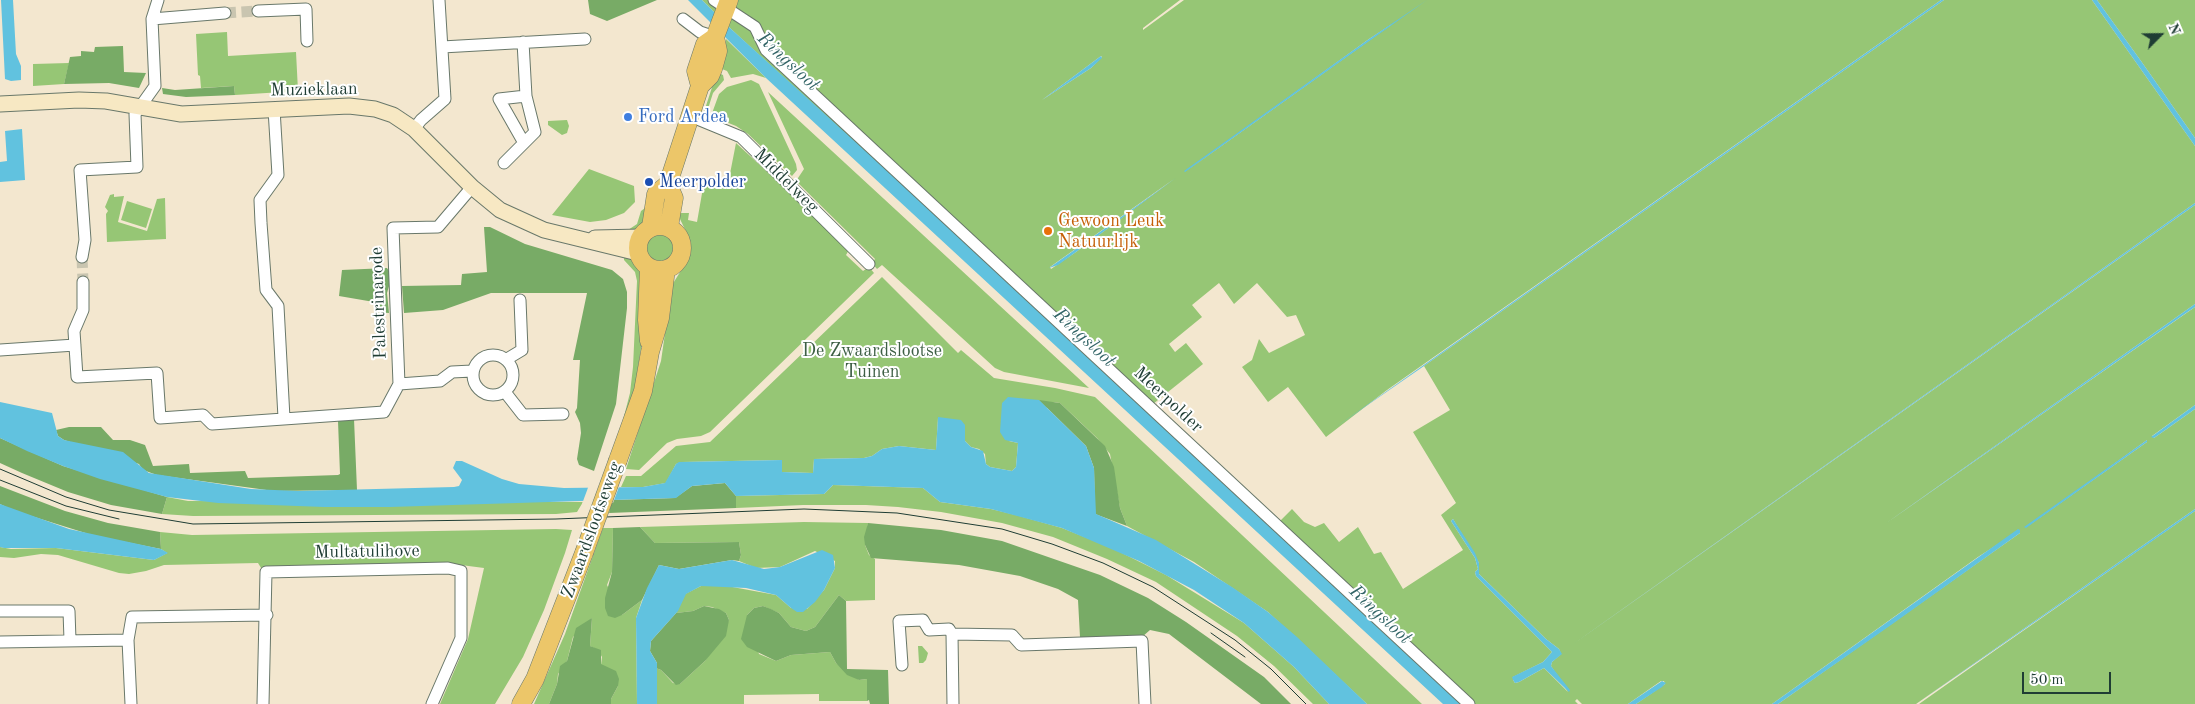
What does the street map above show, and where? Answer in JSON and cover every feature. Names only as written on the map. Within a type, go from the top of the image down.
[{"type":"main road","points":[[644,239],[660,225],[669,227],[682,240],[682,253],[676,263],[658,268],[641,259],[644,239],[656,194],[668,184],[700,86],[710,76],[718,51],[721,17]]},
{"type":"main road","points":[[668,184],[674,198],[669,227]]},
{"type":"main road","name":"Zwaardslootseweg","points":[[521,704],[535,679],[584,553],[643,391],[650,352],[647,320],[658,268]]},
{"type":"street","points":[[82,257],[84,240],[80,170],[137,167],[136,114],[155,86],[152,19],[158,0]]},
{"type":"street","points":[[414,129],[421,120],[445,99],[439,0]]},
{"type":"street","points":[[258,11],[306,9],[307,41]]},
{"type":"street","points":[[152,19],[225,13]]},
{"type":"street","name":"Meerpolder","points":[[683,19],[700,32],[721,17],[755,27],[766,50],[1469,704]]},
{"type":"street","points":[[442,47],[584,39]]},
{"type":"street","points":[[504,163],[535,132],[526,96],[523,42]]},
{"type":"street","points":[[524,143],[499,98],[526,96]]},
{"type":"street","name":"Muzieklaan","points":[[0,104],[79,100],[106,101],[181,114],[349,106],[375,109],[393,115],[414,129],[472,187],[500,210],[526,224],[566,236],[586,239],[644,239]]},
{"type":"street","points":[[274,109],[278,175],[260,200],[261,232],[266,290],[278,306],[284,418]]},
{"type":"street","name":"Middelweg","points":[[690,116],[741,137],[869,264]]},
{"type":"street","name":"Palestrinarode","points":[[400,384],[393,228],[438,227],[472,187]]},
{"type":"street","points":[[83,282],[83,310],[74,331],[77,377],[158,373],[160,418],[203,415],[212,424],[384,412],[400,384],[440,382],[452,372],[472,371]]},
{"type":"street","points":[[507,359],[522,350],[520,300]]},
{"type":"street","points":[[0,350],[75,345]]},
{"type":"street","points":[[494,353],[507,359],[514,376],[505,392],[490,396],[476,388],[472,371],[479,358],[494,353]]},
{"type":"street","points":[[505,392],[522,415],[563,414]]},
{"type":"street","name":"Multatulihove","points":[[263,704],[266,572],[448,568],[461,572],[461,638],[432,704]]},
{"type":"street","points":[[0,611],[69,611],[70,640]]},
{"type":"street","points":[[131,704],[128,640],[132,617],[266,614]]},
{"type":"street","points":[[902,666],[899,621],[923,620],[929,630],[949,630],[952,634],[1012,635],[1022,645],[1142,640],[1145,704]]},
{"type":"street","points":[[952,634],[953,704]]},
{"type":"street","points":[[0,642],[128,640]]},
{"type":"green space","points":[[588,0],[657,0],[607,21],[590,14]]},
{"type":"green space","points":[[702,0],[1180,0],[1143,28],[1143,30],[1184,0],[1941,0],[1387,390],[1326,437],[1288,387],[1268,402],[1242,367],[1252,360],[1259,339],[1269,353],[1305,335],[1296,315],[1287,317],[1257,283],[1234,304],[1219,283],[1192,305],[1202,317],[1169,344],[1175,352],[1186,343],[1203,364],[1153,404],[1280,521],[1292,509],[1304,522],[1315,527],[1324,523],[1339,542],[1358,527],[1374,554],[1381,552],[1403,589],[1463,550],[1441,515],[1456,503],[1413,432],[1450,410],[1424,366],[1944,0],[2092,0],[2195,146],[2195,203],[1569,647],[2195,205],[2195,304],[1885,524],[2195,307],[2195,405],[2152,436],[2154,438],[2195,409],[2195,509],[1916,704],[1778,704],[2020,533],[2020,530],[1978,557],[1772,704],[1636,704],[1665,684],[1664,681],[1661,681],[1628,704],[1582,704],[1577,699],[1575,701],[1578,704],[1463,704],[730,28]],"holes":[[[1392,24],[1185,172],[1369,39]],[[1101,56],[1102,57],[1091,68],[1042,100]],[[1174,179],[1076,252],[1051,269],[1050,267]],[[2147,440],[2147,442],[2025,528]],[[1453,519],[1479,563],[1479,574],[1546,639],[1559,649],[1561,654],[1552,662],[1551,666],[1568,692],[1544,668],[1515,683],[1513,677],[1543,662],[1552,652],[1476,576],[1475,572],[1478,569],[1475,558],[1451,521]]]},
{"type":"green space","points":[[2097,0],[2195,0],[2195,138],[2141,61]]},
{"type":"green space","points":[[227,32],[228,56],[296,52],[298,91],[235,95],[234,86],[201,88],[200,76],[198,75],[196,34]]},
{"type":"green space","points":[[726,39],[766,78],[753,74],[731,78],[721,66]]},
{"type":"green space","points":[[123,46],[124,72],[146,73],[139,88],[109,83],[64,84],[70,57],[81,56],[81,51],[94,52],[95,47]]},
{"type":"green space","points":[[69,63],[64,84],[33,86],[33,64]]},
{"type":"green space","points":[[717,72],[723,75],[724,80],[713,93],[706,115],[703,115]]},
{"type":"green space","points":[[751,80],[759,84],[796,164],[797,170],[792,176],[748,134],[736,126],[711,116],[719,94],[727,87]]},
{"type":"green space","points":[[234,86],[235,95],[186,97],[163,94],[162,88],[175,90]]},
{"type":"green space","points":[[768,92],[1089,388],[1004,372],[995,368],[882,265],[877,269],[872,263],[875,259],[796,181],[804,169]]},
{"type":"green space","points":[[567,120],[569,126],[567,133],[562,135],[548,125],[548,121]]},
{"type":"green space","points":[[736,143],[850,248],[846,255],[863,271],[869,267],[874,273],[710,432],[701,436],[677,439],[667,443],[639,470],[626,469],[661,361],[672,285],[691,252],[690,240],[679,213],[689,213],[688,220],[697,222],[704,182],[721,186],[728,184]]},
{"type":"green space","points":[[589,169],[634,186],[635,202],[624,213],[606,220],[590,222],[552,215]]},
{"type":"green space","points":[[114,194],[114,197],[124,196],[118,222],[147,231],[157,199],[165,198],[166,239],[107,242],[106,214],[108,211],[105,207],[110,195]]},
{"type":"green space","points":[[127,201],[152,209],[146,228],[121,220]]},
{"type":"green space","points":[[645,208],[644,225],[628,232],[637,224],[641,211]]},
{"type":"green space","points":[[484,227],[490,227],[525,244],[612,270],[623,279],[627,292],[627,308],[616,404],[594,471],[579,465],[577,459],[581,433],[580,423],[575,412],[577,408],[580,360],[573,360],[587,293],[491,293],[443,310],[404,313],[402,286],[461,285],[462,274],[487,272]]},
{"type":"green space","points":[[660,233],[670,237],[674,247],[670,257],[660,261],[650,257],[646,247],[650,237]]},
{"type":"green space","points":[[624,256],[634,259],[641,269],[643,335],[634,394],[621,428],[630,393],[633,367],[637,281],[635,272],[624,260]]},
{"type":"green space","points":[[387,268],[392,276],[387,293],[389,313],[376,312],[374,302],[339,296],[342,270]]},
{"type":"green space","name":"De Zwaardslootse Tuinen","points":[[882,277],[958,353],[961,350],[994,378],[1095,397],[1422,704],[1367,704],[1268,612],[1194,562],[1127,526],[1120,508],[1110,454],[1097,438],[1060,403],[1053,402],[1009,441],[1018,443],[1016,467],[1012,471],[990,467],[986,464],[985,454],[979,449],[971,447],[965,441],[965,430],[938,418],[936,450],[899,446],[882,449],[872,456],[864,458],[814,459],[813,473],[782,472],[781,460],[683,462],[676,464],[666,483],[643,487],[621,487],[626,476],[641,476],[676,446],[710,442]]},
{"type":"green space","points":[[1039,400],[1060,403],[1105,446],[1114,467],[1120,508],[1127,526],[1095,514],[1094,468],[1086,446]]},
{"type":"green space","points":[[354,419],[357,490],[274,491],[157,475],[143,470],[139,464],[64,440],[58,436],[56,430],[69,427],[101,427],[113,440],[130,440],[145,445],[153,466],[189,464],[190,473],[245,471],[248,478],[338,475],[340,474],[338,421]]},
{"type":"green space","points":[[0,438],[63,466],[167,497],[162,514],[111,505],[68,492],[0,463]]},
{"type":"green space","points":[[725,483],[736,496],[736,508],[609,513],[612,500],[675,498],[692,486]]},
{"type":"green space","points":[[833,485],[923,488],[940,502],[991,509],[1016,515],[1062,528],[1112,548],[1166,575],[1244,623],[1294,667],[1329,704],[1313,704],[1274,666],[1237,636],[1156,582],[1053,537],[1002,523],[941,512],[898,507],[803,505],[736,508],[736,496],[824,494]]},
{"type":"green space","points":[[0,486],[65,511],[108,523],[160,532],[161,549],[95,536],[12,510],[0,504]]},
{"type":"green space","points":[[167,497],[188,501],[583,502],[577,512],[556,514],[193,516],[162,514]]},
{"type":"green space","points":[[2195,511],[2195,704],[1919,704],[1997,649]]},
{"type":"green space","points":[[804,522],[868,523],[865,545],[869,555],[875,559],[875,600],[846,601],[839,595],[815,627],[806,631],[791,627],[779,613],[763,606],[754,608],[747,615],[759,654],[776,661],[791,655],[830,652],[836,663],[859,680],[867,679],[867,701],[819,701],[819,694],[744,695],[744,704],[657,704],[656,668],[661,670],[673,683],[680,684],[705,661],[729,620],[726,613],[712,607],[704,606],[693,611],[676,613],[685,594],[701,586],[727,586],[776,595],[791,608],[807,609],[824,590],[835,568],[835,561],[815,551],[780,567],[756,568],[739,561],[741,555],[739,542],[655,543],[640,527]]},
{"type":"green space","points":[[868,523],[941,530],[1002,541],[1100,575],[1148,598],[1186,622],[1264,677],[1291,704],[1261,704],[1169,634],[1150,630],[1142,637],[1080,637],[1078,600],[1058,589],[1020,576],[959,565],[871,558],[865,545],[864,537]]},
{"type":"green space","points":[[640,527],[655,543],[739,542],[741,555],[739,561],[732,560],[679,569],[659,565],[642,600],[622,615],[615,618],[608,616],[605,608],[605,598],[612,572],[613,528]]},
{"type":"green space","points":[[603,528],[613,528],[612,572],[607,585],[622,615],[642,600],[636,618],[637,704],[611,704],[611,699],[618,686],[601,665],[602,657],[598,650],[590,646],[592,618],[573,637],[567,661],[558,674],[557,684],[549,704],[534,704],[565,634]]},
{"type":"green space","points":[[572,530],[565,553],[544,610],[523,657],[495,704],[440,704],[468,639],[484,568],[461,565],[268,568],[263,571],[258,563],[164,565],[129,574],[119,573],[58,555],[41,554],[14,558],[0,557],[0,547],[11,549],[56,548],[154,560],[167,553],[161,549],[160,532],[192,535]]},
{"type":"green space","points":[[839,595],[846,601],[847,669],[888,670],[889,704],[870,704],[869,700],[867,701],[867,679],[859,680],[847,675],[836,663],[830,652],[791,655],[776,661],[747,647],[741,639],[747,615],[754,608],[763,606],[771,609],[779,613],[791,627],[806,631],[815,627]]},
{"type":"green space","points":[[704,606],[719,609],[726,613],[729,620],[726,636],[705,661],[680,684],[676,685],[661,670],[656,668],[657,663],[650,651],[651,641],[676,613],[693,611]]},
{"type":"green space","points":[[592,618],[590,646],[601,650],[601,664],[616,671],[619,679],[618,686],[611,699],[611,704],[549,704],[557,684],[560,666],[567,661],[576,628]]},
{"type":"green space","points":[[918,646],[922,646],[928,653],[923,663],[919,663]]},
{"type":"water","points":[[1,0],[13,0],[16,54],[21,66],[21,80],[11,81],[5,79]]},
{"type":"water","points":[[688,0],[702,0],[730,28],[925,205],[1463,704],[1443,704],[766,78]]},
{"type":"water","points":[[1427,0],[1185,172],[1184,171],[1369,39]]},
{"type":"water","points":[[1941,0],[1944,0],[1333,429]]},
{"type":"water","points":[[2092,0],[2097,0],[2141,61],[2195,138],[2195,146]]},
{"type":"water","points":[[1101,56],[1102,58],[1091,68],[1042,100]]},
{"type":"water","points":[[22,129],[25,180],[0,182],[0,162],[7,161],[5,131]]},
{"type":"water","points":[[1176,178],[1058,265],[1049,268]]},
{"type":"water","points":[[2195,203],[2195,205],[1569,647]]},
{"type":"water","points":[[2195,304],[2195,307],[1885,524]]},
{"type":"water","points":[[1008,397],[1039,400],[1086,446],[1094,468],[1096,514],[1156,540],[1232,587],[1268,612],[1367,704],[1329,704],[1294,667],[1244,623],[1194,590],[1139,561],[1062,528],[991,509],[940,502],[923,488],[833,485],[824,494],[736,496],[725,483],[692,486],[676,498],[390,507],[324,507],[218,503],[167,497],[100,479],[63,466],[0,438],[0,402],[52,413],[58,436],[64,440],[123,452],[149,473],[251,489],[298,491],[454,487],[459,486],[462,480],[453,468],[456,461],[462,461],[502,479],[519,484],[564,488],[643,487],[665,483],[679,462],[782,460],[782,472],[813,473],[814,459],[864,458],[872,456],[882,449],[899,446],[936,450],[938,417],[961,420],[965,425],[965,441],[971,447],[983,451],[986,464],[990,467],[1012,471],[1016,467],[1018,443],[1005,440],[1000,432],[1002,403]]},
{"type":"water","points":[[2195,405],[2195,409],[2154,438],[2151,437]]},
{"type":"water","points":[[2147,440],[2147,442],[2026,528],[2024,527]]},
{"type":"water","points":[[0,504],[69,529],[161,549],[168,553],[154,560],[56,548],[0,547]]},
{"type":"water","points":[[2195,509],[2195,511],[2148,544],[1916,704]]},
{"type":"water","points":[[1453,519],[1475,553],[1479,563],[1479,574],[1546,639],[1559,649],[1562,654],[1552,662],[1551,666],[1570,690],[1569,692],[1544,668],[1515,683],[1512,677],[1543,662],[1552,652],[1476,576],[1475,572],[1478,569],[1475,558],[1451,521]]},
{"type":"water","points":[[2018,529],[2020,533],[1891,625],[1778,704],[1772,704]]},
{"type":"water","points":[[822,550],[833,555],[835,568],[824,590],[815,602],[803,612],[797,612],[776,595],[746,588],[701,586],[686,594],[678,611],[651,641],[650,651],[657,663],[657,704],[637,704],[636,618],[647,588],[659,565],[679,569],[732,560],[764,569],[780,567]]},
{"type":"water","points":[[1662,681],[1666,683],[1662,687],[1636,704],[1628,704]]},
{"type":"pier","points":[[620,484],[613,503],[582,504],[589,485]]},
{"type":"tunnel","points":[[225,13],[258,11]]},
{"type":"tunnel","points":[[82,257],[83,282]]},
{"type":"tram line","points":[[0,469],[66,497],[109,510],[193,524],[556,519],[804,509],[897,513],[1002,529],[1052,544],[1103,563],[1153,587],[1235,640],[1271,669],[1306,704]]},
{"type":"tram line","points":[[0,480],[66,506],[119,519]]},
{"type":"tram line","points":[[1211,633],[1245,657]]},
{"type":"place","name":"Ford Ardea","points":[[628,117]]},
{"type":"place","name":"Meerpolder","points":[[649,182]]},
{"type":"place","name":"Gewoon Leuk Natuurlijk","points":[[1048,231]]},
{"type":"water label","name":"Ringsloot","points":[[788,62]]},
{"type":"water label","name":"Ringsloot","points":[[1084,338]]},
{"type":"water label","name":"Ringsloot","points":[[1380,615]]}]
